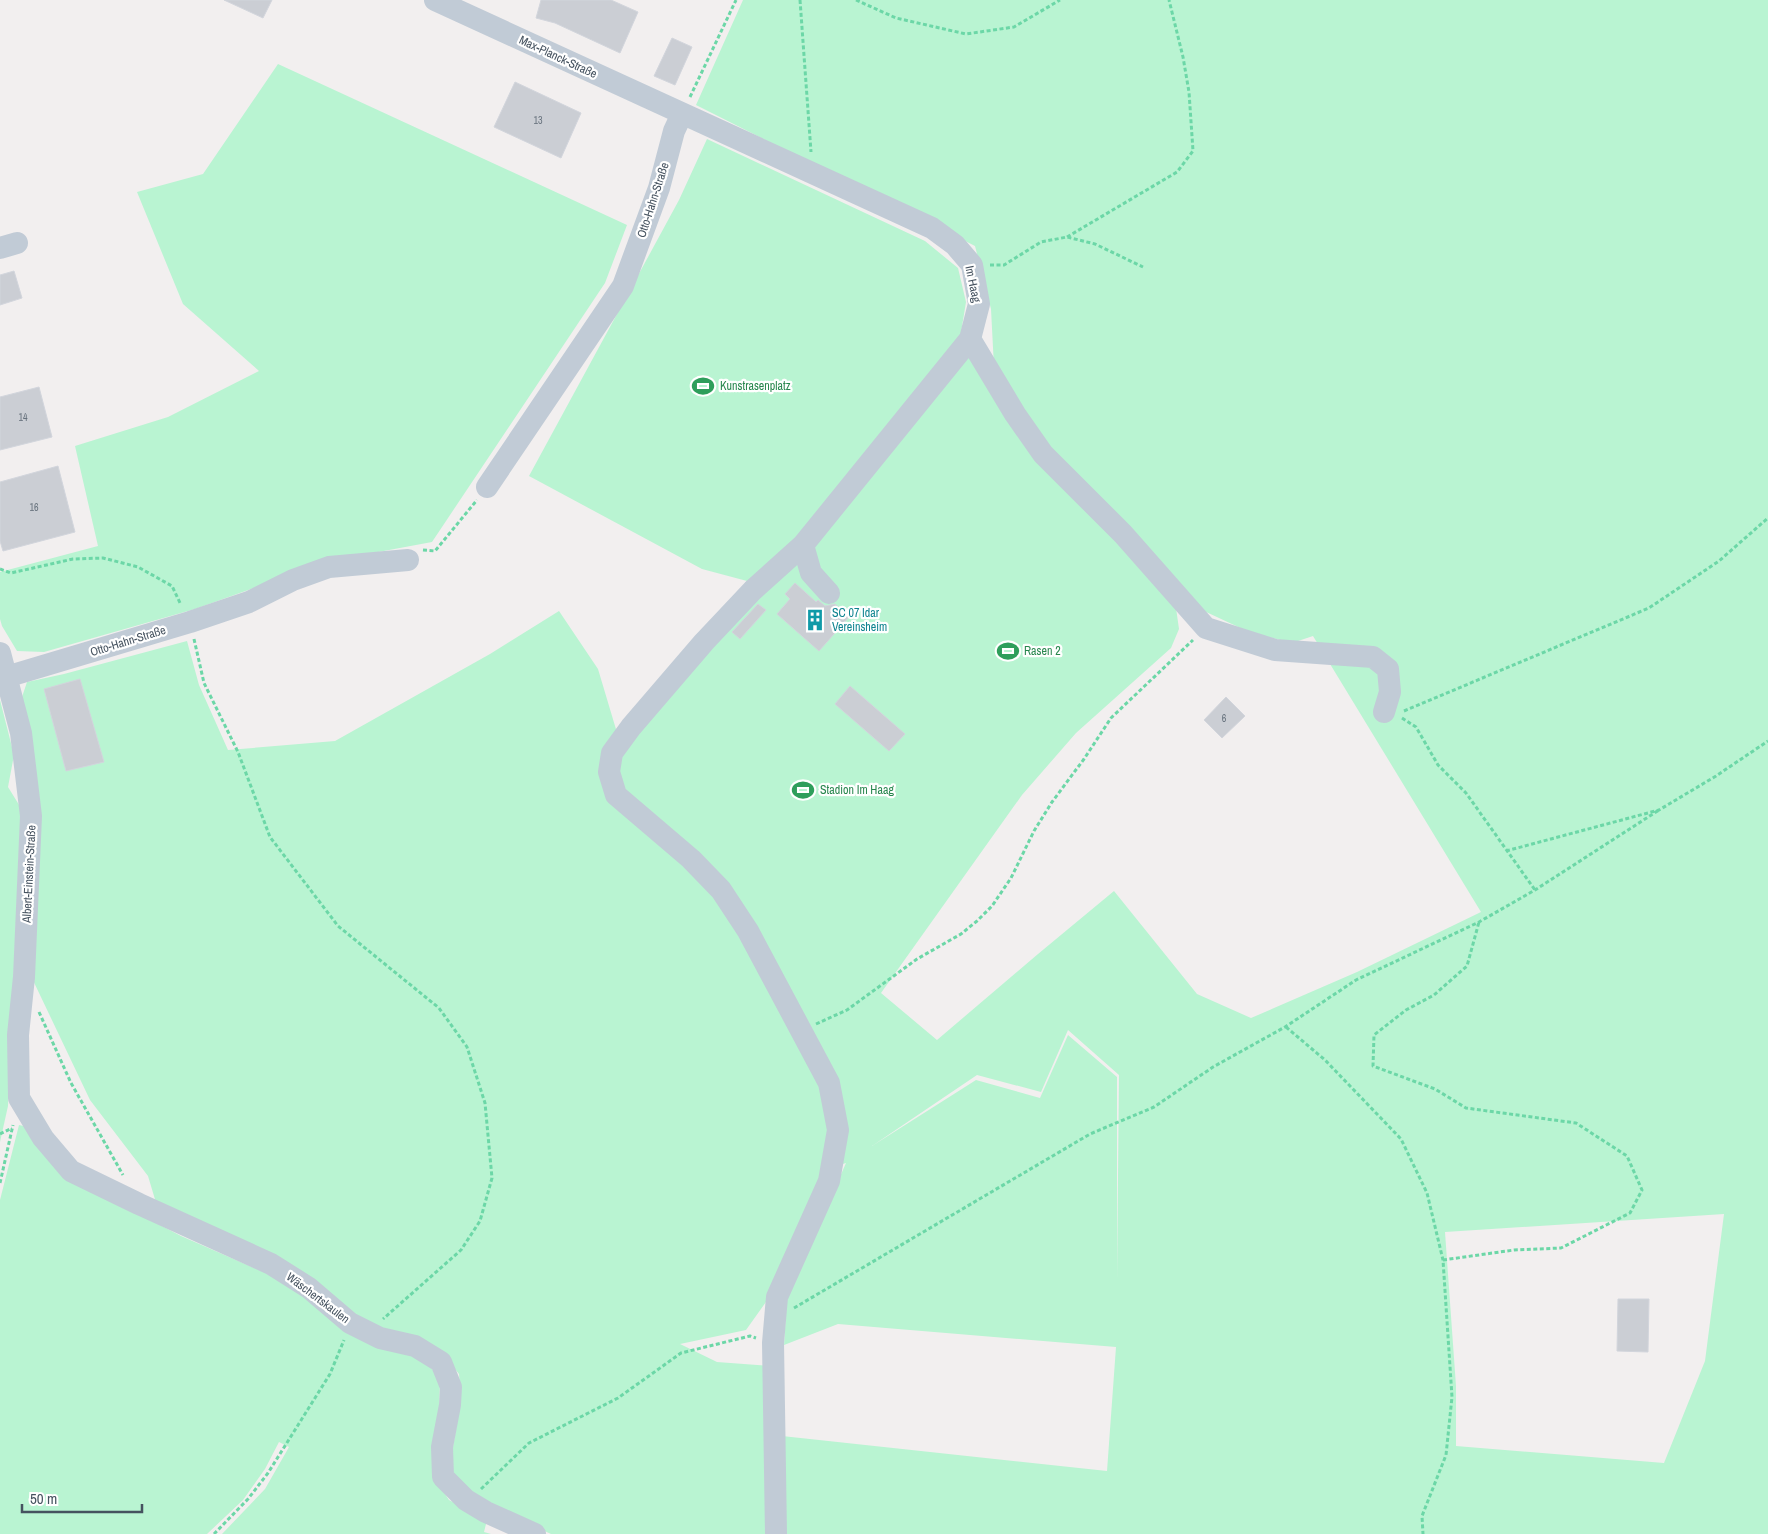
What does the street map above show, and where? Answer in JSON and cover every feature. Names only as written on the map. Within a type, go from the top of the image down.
[{"type":"street","name":"Max-Planck-Straße","points":[[435,0],[682,114]]},
{"type":"street","name":"Im Haag","points":[[682,114],[813,172],[932,228],[955,245],[972,265],[979,304],[970,339],[803,546],[753,590],[704,642],[631,726],[612,753],[609,772],[616,795],[691,859],[722,890],[748,931],[829,1083],[838,1130],[828,1181],[777,1297],[773,1343],[776,1534]]},
{"type":"street","name":"Otto-Hahn-Straße","points":[[487,487],[623,286],[659,188],[674,131],[682,114]]},
{"type":"street","points":[[970,339],[1015,414],[1043,454],[1123,534],[1206,628],[1275,650],[1373,658],[1388,669],[1390,692],[1384,712]]},
{"type":"street","points":[[803,546],[811,573],[829,593]]},
{"type":"street","name":"Otto-Hahn-Straße","points":[[6,677],[190,622],[249,602],[293,580],[329,566],[408,560]]},
{"type":"street","name":"Albert-Einstein-Straße","points":[[0,653],[21,733],[31,816],[24,977],[18,1035],[19,1098]]},
{"type":"street","name":"Wäschertskaulen","points":[[19,1098],[43,1138],[71,1171],[272,1264],[309,1288],[359,1327],[380,1338],[415,1346],[441,1362],[451,1387],[450,1405],[442,1447],[443,1477],[466,1500],[486,1512],[534,1534]]},
{"type":"path","points":[[682,114],[736,0]]},
{"type":"path","points":[[800,0],[813,172]]},
{"type":"path","points":[[856,0],[896,18],[966,34],[1014,27],[1060,0]]},
{"type":"path","points":[[972,265],[1004,265],[1041,242],[1067,237],[1177,172],[1193,151],[1189,92],[1183,57],[1169,0]]},
{"type":"path","points":[[1067,237],[1094,244],[1143,267]]},
{"type":"path","points":[[408,560],[421,550],[435,551],[487,487]]},
{"type":"path","points":[[1535,890],[1466,793],[1438,765],[1416,728],[1396,714],[1649,608],[1720,561],[1768,518]]},
{"type":"path","points":[[0,569],[11,572],[73,559],[103,558],[138,567],[172,586],[190,622],[204,683],[238,752],[270,837],[338,926],[439,1008],[467,1047],[485,1103],[492,1178],[480,1221],[461,1250],[359,1327],[268,1473],[248,1499],[214,1534]]},
{"type":"path","points":[[800,1031],[847,1010],[917,959],[960,934],[978,921],[992,906],[1011,878],[1034,831],[1111,718],[1206,628]]},
{"type":"path","points":[[776,1318],[1090,1134],[1154,1107],[1212,1068],[1285,1027],[1356,980],[1479,922],[1535,890],[1768,741]]},
{"type":"path","points":[[1506,851],[1659,810]]},
{"type":"path","points":[[1443,1260],[1514,1250],[1561,1248],[1630,1213],[1642,1190],[1627,1156],[1576,1124],[1466,1108],[1434,1088],[1373,1066],[1374,1035],[1406,1010],[1434,995],[1466,966],[1479,922]]},
{"type":"path","points":[[36,1004],[71,1083],[125,1178]]},
{"type":"path","points":[[1285,1027],[1325,1060],[1402,1138],[1427,1192],[1443,1260],[1452,1396],[1446,1455],[1422,1516],[1423,1534]]},
{"type":"path","points":[[0,1182],[19,1098]]},
{"type":"path","points":[[0,1134],[12,1127]]},
{"type":"path","points":[[466,1500],[484,1486],[529,1442],[618,1398],[681,1354],[750,1336],[773,1343]]},
{"type":"green space","points":[[743,0],[1768,0],[1768,1534],[782,1534],[782,1436],[1107,1471],[1116,1347],[838,1324],[784,1345],[787,1297],[846,1163],[827,1169],[771,1295],[746,1330],[680,1344],[717,1362],[770,1366],[768,1534],[551,1534],[479,1501],[457,1485],[450,1464],[461,1400],[459,1374],[447,1359],[368,1326],[157,1206],[148,1176],[90,1100],[30,974],[22,697],[27,682],[187,641],[199,685],[228,750],[335,741],[490,654],[559,611],[598,669],[618,736],[747,581],[702,569],[529,476],[679,200],[707,139],[925,241],[958,268],[966,302],[959,345],[1176,608],[1179,629],[1171,648],[1076,733],[1022,795],[881,993],[937,1040],[1114,891],[1197,994],[1251,1018],[1357,972],[1481,912],[1313,636],[1292,643],[1249,632],[1204,611],[1045,443],[994,367],[991,309],[975,246],[696,105]],"holes":[[[1068,1030],[1119,1075],[1117,1280],[1117,1077],[1068,1035],[1040,1098],[976,1080],[872,1146],[977,1075],[1041,1092]],[[1724,1214],[1705,1361],[1664,1463],[1456,1446],[1456,1386],[1445,1232]]]},
{"type":"green space","points":[[278,64],[627,225],[605,283],[432,542],[330,561],[195,609],[44,652],[17,651],[2,626],[0,619],[0,572],[98,546],[75,446],[168,417],[259,371],[183,304],[137,192],[203,174]]},
{"type":"green space","points":[[0,700],[14,755],[8,787],[21,808],[8,1106],[0,1142]]},
{"type":"green space","points":[[19,1125],[28,1127],[122,1205],[181,1236],[266,1273],[420,1357],[434,1371],[440,1382],[437,1482],[449,1500],[487,1520],[484,1532],[491,1534],[222,1534],[265,1489],[289,1447],[279,1442],[265,1469],[243,1500],[207,1534],[0,1534],[0,1200]]},
{"type":"building","points":[[224,0],[272,0],[263,18]]},
{"type":"building","points":[[541,0],[611,0],[638,12],[620,53],[555,23],[536,18]]},
{"type":"building","points":[[672,38],[692,47],[675,85],[654,76]]},
{"type":"building","points":[[515,82],[581,113],[561,158],[494,127]]},
{"type":"building","points":[[14,271],[22,298],[0,305],[0,275]]},
{"type":"building","points":[[39,387],[52,437],[0,450],[0,397]]},
{"type":"building","points":[[58,466],[75,532],[3,551],[0,541],[0,482]]},
{"type":"building","name":"SC 07 Idar Vereinsheim","points":[[795,583],[816,602],[818,600],[825,606],[835,604],[849,617],[819,651],[777,614],[790,599],[785,594]]},
{"type":"building","points":[[758,604],[766,610],[740,639],[732,632]]},
{"type":"building","points":[[80,679],[104,762],[66,771],[44,689]]},
{"type":"building","points":[[850,686],[905,734],[889,751],[835,704]]},
{"type":"building","points":[[1226,697],[1245,716],[1222,738],[1204,720]]},
{"type":"building","points":[[1618,1299],[1649,1299],[1648,1352],[1617,1351]]},
{"type":"place","name":"Kunstrasenplatz","points":[[703,386]]},
{"type":"place","name":"SC 07 Idar Vereinsheim","points":[[815,620]]},
{"type":"place","name":"Rasen 2","points":[[1008,651]]},
{"type":"place","name":"Stadion Im Haag","points":[[803,790]]}]
